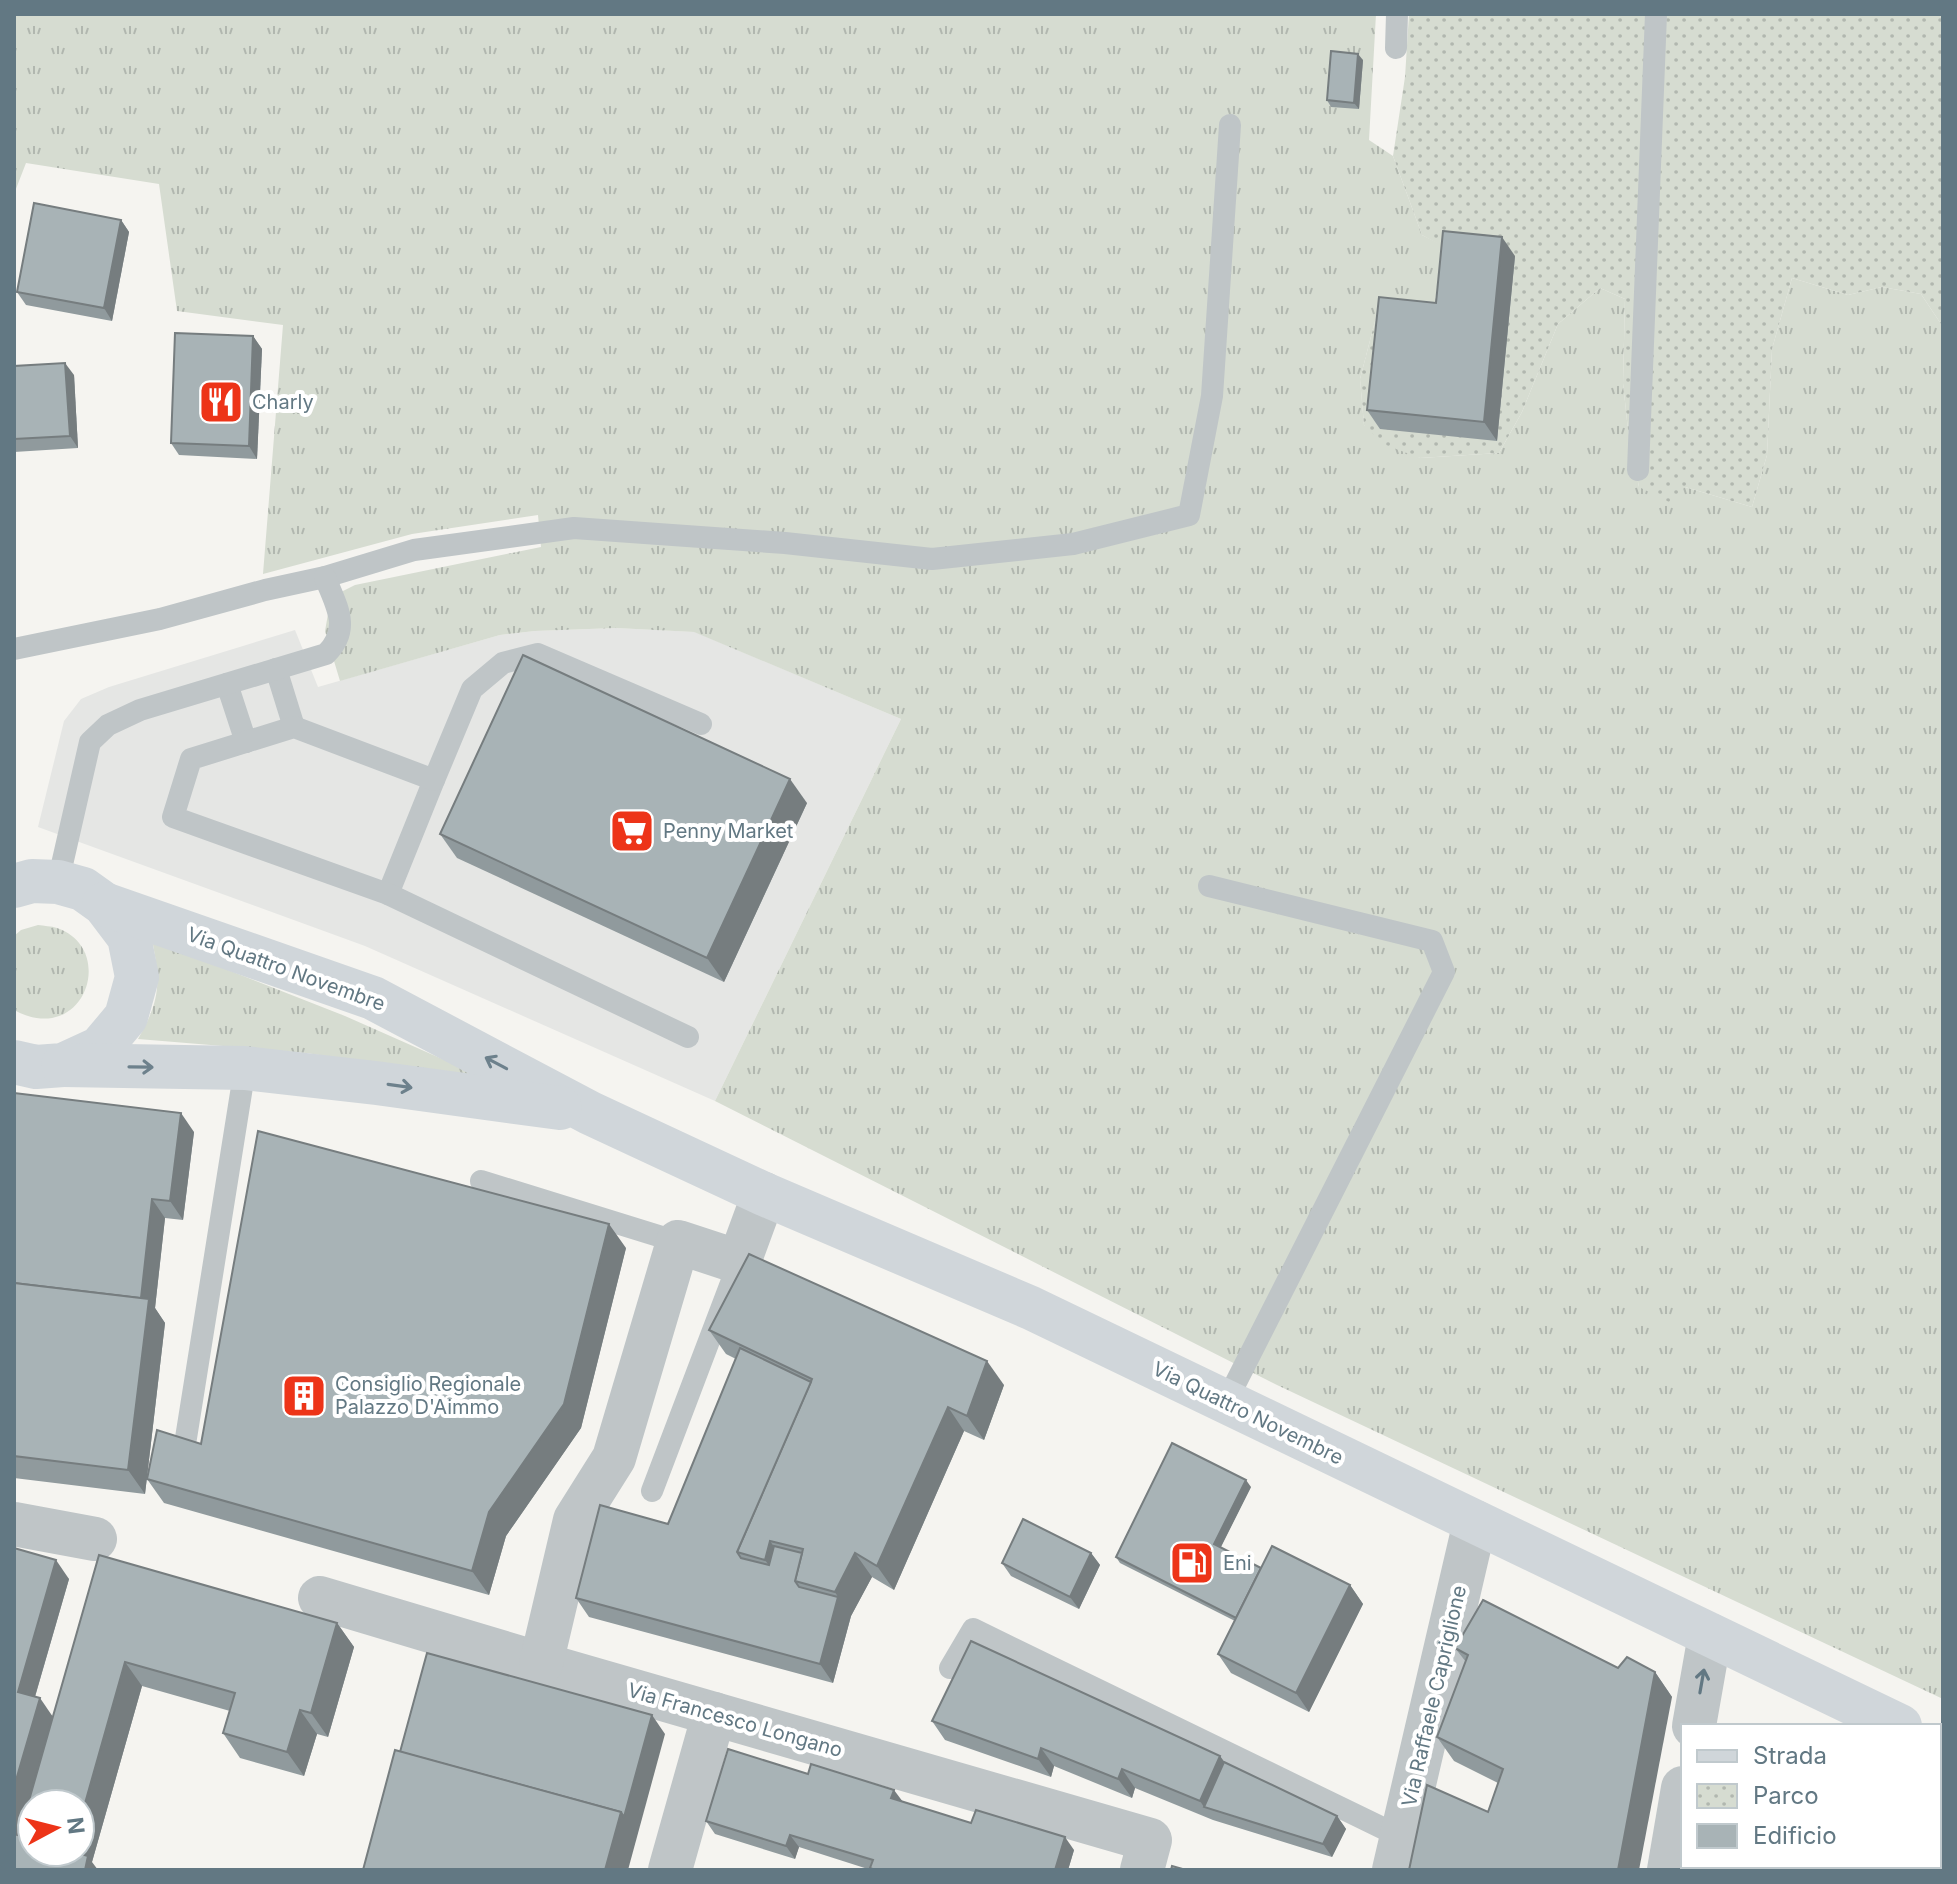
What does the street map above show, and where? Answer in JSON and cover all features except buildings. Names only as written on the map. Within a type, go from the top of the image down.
[{"type":"main road","name":"Via Quattro Novembre","points":[[30,881],[83,889],[104,904],[373,998],[590,1113],[764,1194],[1031,1308],[1896,1724]]},
{"type":"main road","points":[[63,1065],[100,1048],[126,1017],[137,977],[129,937],[104,904]]},
{"type":"main road","name":"Via Quattro Novembre","points":[[14,1062],[36,1067],[245,1068],[590,1113]]},
{"type":"street","points":[[541,1664],[575,1520],[614,1458],[678,1242],[739,1262],[764,1194]]},
{"type":"street","name":"Via Raffaele Capriglione","points":[[1398,1853],[1475,1522]]},
{"type":"street","points":[[14,1524],[95,1539]]},
{"type":"street","name":"Via Francesco Longano","points":[[320,1598],[714,1714],[1146,1855]]},
{"type":"street","points":[[1694,1724],[1710,1635]]},
{"type":"street","points":[[670,1870],[714,1714]]},
{"type":"street","points":[[1669,1870],[1681,1800]]},
{"type":"lane","points":[[1396,48],[1397,14]]},
{"type":"lane","points":[[1638,470],[1656,14]]},
{"type":"lane","points":[[14,649],[160,619],[325,577],[414,550],[574,528],[785,543],[932,559],[1073,544],[1189,515],[1212,396],[1230,125]]},
{"type":"lane","points":[[30,881],[90,742],[108,725],[140,710],[326,654],[336,644],[342,628],[325,577]]},
{"type":"lane","points":[[388,894],[472,689],[503,663],[538,654],[701,724]]},
{"type":"lane","points":[[276,669],[294,727]]},
{"type":"lane","points":[[227,684],[246,742]]},
{"type":"lane","points":[[434,780],[294,727],[191,759],[173,817],[388,894],[688,1037]]},
{"type":"lane","points":[[1209,886],[1432,941],[1444,972],[1226,1402]]},
{"type":"lane","points":[[186,1438],[245,1068]]},
{"type":"lane","points":[[481,1181],[678,1242]]},
{"type":"lane","points":[[652,1491],[739,1262]]},
{"type":"lane","points":[[950,1668],[973,1629],[1398,1853]]},
{"type":"shaded area","points":[[616,628],[695,632],[901,719],[715,1101],[365,946],[38,827],[64,721],[81,699],[109,687],[295,630],[318,687],[500,635]]},
{"type":"green space","points":[[14,14],[1376,14],[1369,140],[1393,156],[1422,235],[1442,245],[1435,303],[1390,302],[1375,321],[1360,379],[1364,425],[1420,458],[1499,453],[1522,412],[1558,324],[1600,288],[1625,299],[1623,383],[1639,487],[1685,487],[1752,507],[1767,455],[1772,349],[1792,278],[1848,295],[1882,287],[1921,294],[1943,327],[1943,1699],[1277,1385],[715,1101],[901,719],[694,632],[616,628],[500,635],[340,681],[325,631],[328,614],[339,593],[355,585],[541,547],[538,515],[412,534],[263,574],[283,325],[177,311],[159,184],[26,163],[14,194]]},
{"type":"green space","points":[[1409,14],[1943,14],[1943,327],[1921,294],[1882,287],[1848,295],[1792,278],[1772,349],[1767,455],[1752,507],[1685,487],[1669,502],[1639,487],[1623,383],[1625,299],[1600,288],[1558,324],[1522,412],[1499,453],[1420,458],[1383,444],[1364,425],[1360,379],[1375,321],[1390,302],[1435,302],[1442,246],[1422,235],[1393,156],[1405,77]]},
{"type":"green space","points":[[38,925],[57,928],[76,939],[86,955],[89,973],[85,991],[74,1006],[59,1016],[38,1018],[14,1010],[14,936],[21,930]]},
{"type":"green space","points":[[152,940],[345,1016],[492,1081],[306,1053],[138,1039],[151,1014],[157,991]]},
{"type":"place","name":"Charly","points":[[221,402]]},
{"type":"place","name":"Penny Market","points":[[632,831]]},
{"type":"place","name":"Consiglio Regionale Palazzo D'Aimmo","points":[[304,1396]]},
{"type":"place","name":"Eni","points":[[1192,1563]]}]
